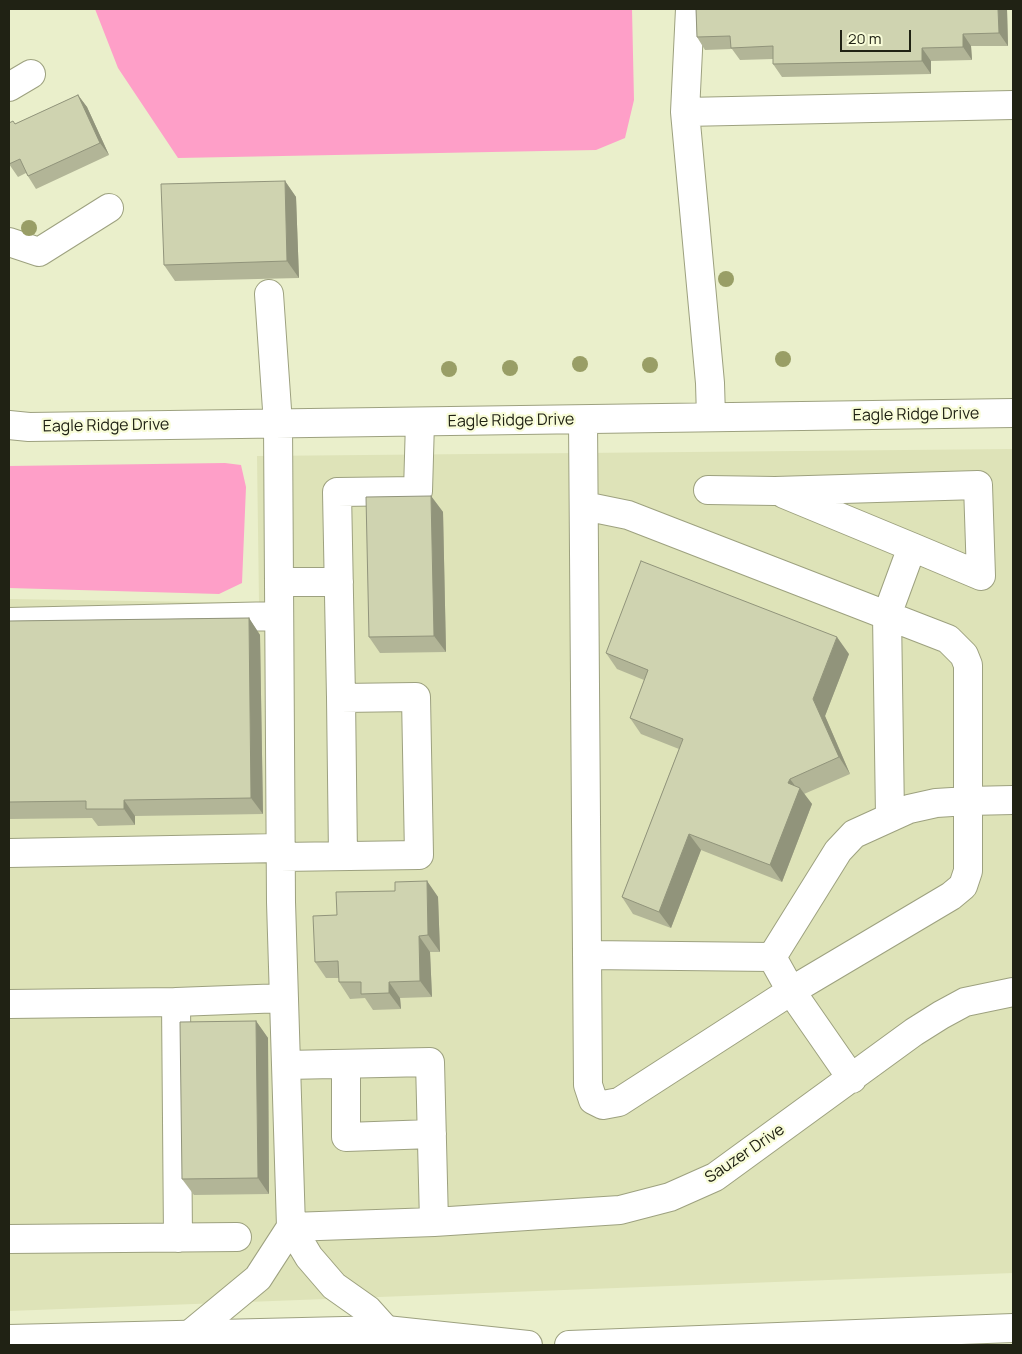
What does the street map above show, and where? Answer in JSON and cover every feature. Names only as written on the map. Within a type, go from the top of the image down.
[{"type":"main road","points":[[690,9],[685,112],[710,383],[711,417]]},
{"type":"main road","points":[[685,112],[1013,105]]},
{"type":"main road","points":[[9,242],[39,252],[109,208]]},
{"type":"main road","points":[[269,294],[278,424],[280,852],[291,1227],[309,1257],[334,1286],[368,1310],[386,1330]]},
{"type":"main road","name":"Eagle Ridge Drive","points":[[9,426],[1013,413]]},
{"type":"main road","points":[[584,420],[584,506],[588,955],[588,1085],[593,1100],[603,1105],[618,1102],[791,991],[951,896],[963,886],[968,871],[968,665],[964,655],[948,639],[628,515],[584,506]]},
{"type":"main road","points":[[342,856],[337,492],[418,491],[420,422]]},
{"type":"main road","points":[[708,490],[775,491],[978,485],[981,576],[775,491]]},
{"type":"main road","points":[[890,816],[887,615],[912,547]]},
{"type":"main road","points":[[279,582],[339,582]]},
{"type":"main road","points":[[9,622],[279,616]]},
{"type":"main road","points":[[9,853],[280,852],[342,856],[419,855],[416,697],[341,698]]},
{"type":"main road","points":[[772,957],[838,850],[854,834],[909,808],[936,803],[1013,800]]},
{"type":"main road","points":[[588,955],[772,957]]},
{"type":"main road","points":[[772,957],[791,991],[852,1078]]},
{"type":"main road","name":"Sauzer Drive","points":[[291,1227],[434,1222],[620,1210],[670,1197],[715,1178],[940,1015],[965,1002],[1013,992]]},
{"type":"main road","points":[[9,1004],[176,1002],[284,998]]},
{"type":"main road","points":[[176,1002],[178,1238]]},
{"type":"main road","points":[[286,1065],[430,1062],[434,1222]]},
{"type":"main road","points":[[346,1064],[346,1137],[432,1134]]},
{"type":"main road","points":[[189,1335],[258,1278],[291,1227]]},
{"type":"main road","points":[[9,1240],[238,1237]]},
{"type":"main road","points":[[569,1345],[1013,1328]]},
{"type":"main road","points":[[9,1339],[386,1330],[528,1345]]},
{"type":"shaded area","points":[[95,9],[632,9],[634,100],[625,138],[596,150],[178,158],[118,68]]},
{"type":"shaded area","points":[[1013,449],[1013,1273],[9,1311],[9,599],[259,603],[257,456]]},
{"type":"shaded area","points":[[225,463],[241,465],[246,487],[242,583],[219,594],[9,588],[9,466]]},
{"type":"building","points":[[696,9],[998,9],[999,33],[963,34],[963,47],[922,48],[922,61],[773,64],[773,46],[731,48],[730,36],[697,37]]},
{"type":"building","points":[[78,95],[100,143],[28,176],[20,159],[9,164],[9,123],[13,121],[15,124]]},
{"type":"building","points":[[285,181],[287,261],[164,265],[161,184]]},
{"type":"building","points":[[431,496],[434,636],[369,637],[366,497]]},
{"type":"building","points":[[641,561],[837,637],[813,699],[839,757],[790,779],[788,783],[800,788],[770,865],[689,834],[659,912],[622,897],[683,739],[630,718],[648,670],[606,653]]},
{"type":"building","points":[[249,618],[251,798],[124,800],[124,809],[86,809],[86,801],[9,802],[9,621]]},
{"type":"building","points":[[427,881],[428,935],[419,936],[420,981],[389,982],[389,993],[361,994],[361,982],[339,982],[338,961],[315,962],[313,916],[337,915],[336,892],[395,891],[395,882]]},
{"type":"building","points":[[256,1021],[258,1178],[182,1179],[180,1022]]}]
